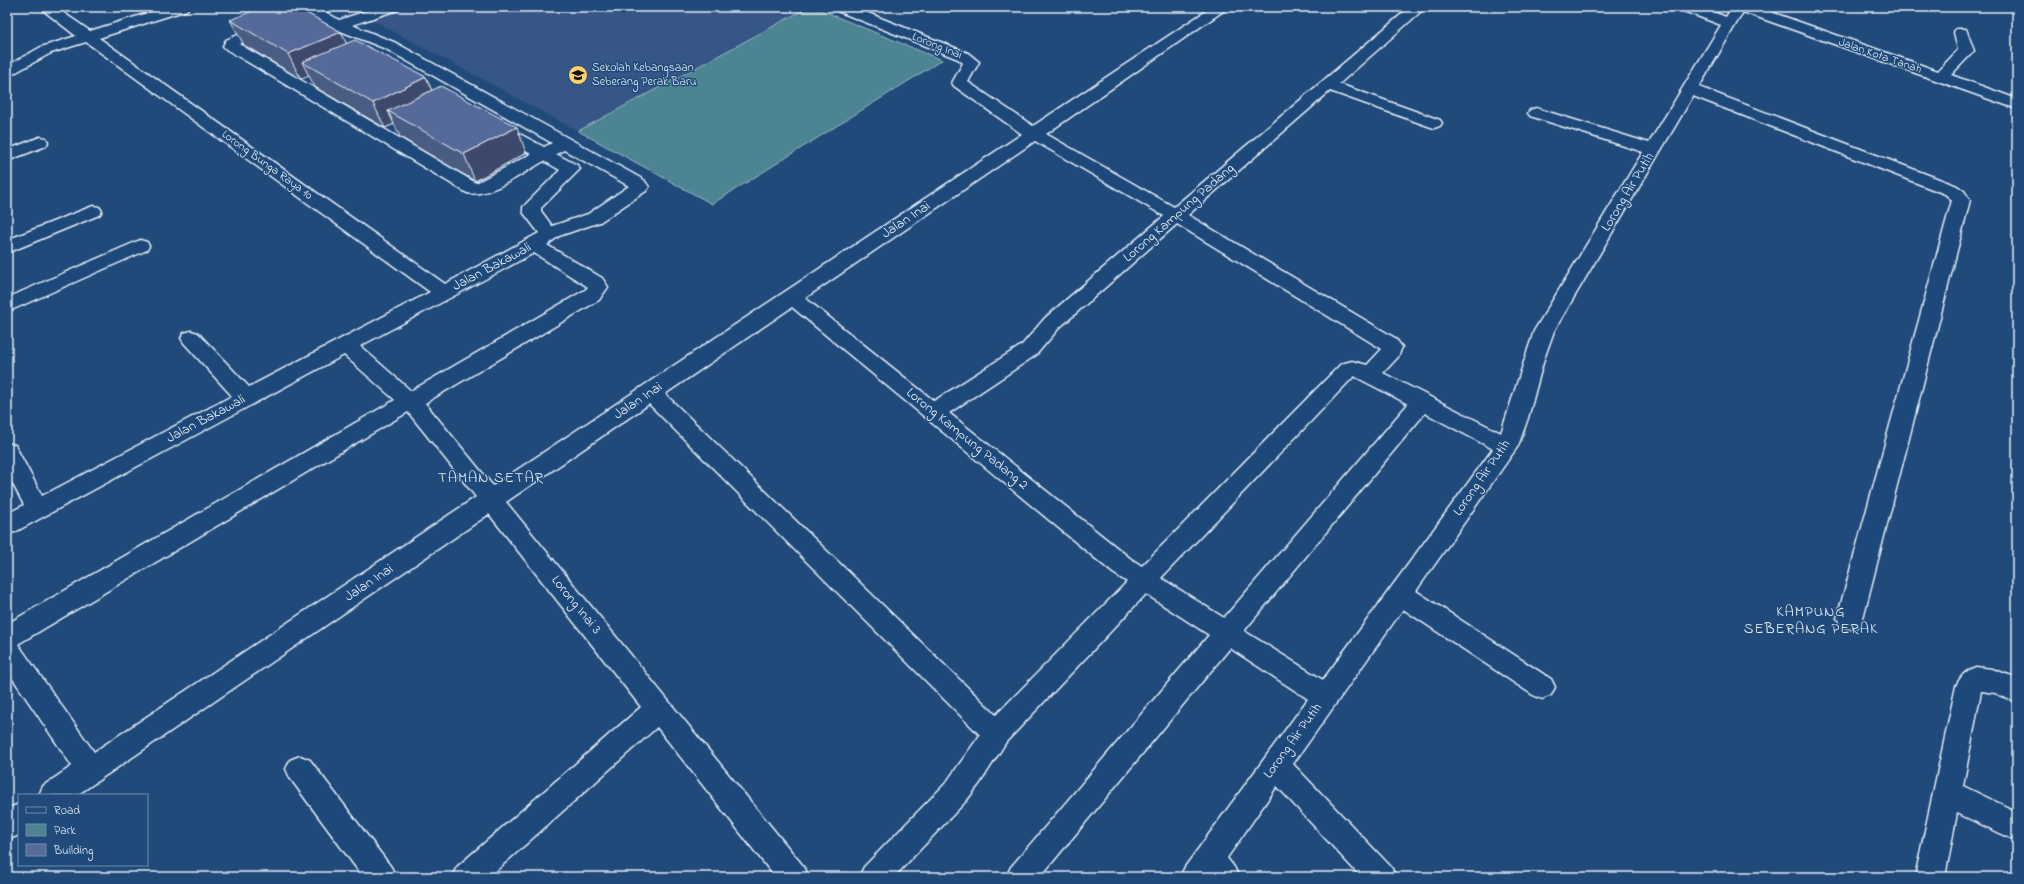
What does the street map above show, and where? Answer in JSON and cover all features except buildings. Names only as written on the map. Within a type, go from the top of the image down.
[{"type":"street","points":[[7,72],[40,53],[182,7]]},
{"type":"street","points":[[339,34],[392,7]]},
{"type":"street","name":"Lorong Inai","points":[[840,7],[968,59],[971,62],[961,80],[961,86],[1034,134]]},
{"type":"street","name":"Jalan Inai","points":[[55,794],[1222,7]]},
{"type":"street","name":"Lorong Kampung Padang","points":[[934,412],[1029,350],[1060,316],[1419,7]]},
{"type":"street","name":"Jalan Kota Tanah","points":[[1686,7],[1737,12],[1941,77],[2017,104]]},
{"type":"street","name":"Lorong Bunga Raya 10","points":[[52,8],[88,37],[445,292]]},
{"type":"street","name":"Lorong Air Putih","points":[[1209,871],[1276,765],[1507,446],[1517,420],[1537,347],[1544,331],[1737,12]]},
{"type":"street","points":[[298,15],[230,44],[307,84],[391,134],[475,190],[482,188],[564,143]]},
{"type":"street","name":"Jalan Bakawali","points":[[7,525],[541,240],[594,218],[640,188],[638,184],[564,143],[465,96],[390,46],[339,34],[298,15]]},
{"type":"street","points":[[1941,77],[1966,51],[1961,32]]},
{"type":"street","points":[[373,54],[390,46]]},
{"type":"street","points":[[1328,85],[1434,123]]},
{"type":"street","points":[[1690,89],[1951,190],[1962,200],[1850,618]]},
{"type":"street","points":[[1536,113],[1653,150]]},
{"type":"street","points":[[7,637],[410,400],[592,295],[598,287],[595,282],[541,240],[532,212],[532,207],[571,170],[485,121]]},
{"type":"street","points":[[1034,134],[1176,216],[1391,345],[1391,352],[1369,375]]},
{"type":"street","points":[[7,156],[40,142]]},
{"type":"street","points":[[7,247],[93,211]]},
{"type":"street","points":[[7,306],[140,246]]},
{"type":"street","name":"Lorong Kampung Padang 2","points":[[792,297],[1122,566],[1326,696]]},
{"type":"street","points":[[191,338],[247,398]]},
{"type":"street","name":"Lorong Inai 3","points":[[346,345],[410,400],[794,877]]},
{"type":"street","points":[[874,877],[956,792],[970,774],[996,733],[1348,369],[1355,368],[1507,446]]},
{"type":"street","points":[[650,392],[996,733]]},
{"type":"street","points":[[1021,877],[1422,402]]},
{"type":"street","points":[[7,450],[37,509]]},
{"type":"street","points":[[1400,594],[1542,687]]},
{"type":"street","points":[[7,649],[90,770]]},
{"type":"street","points":[[1930,877],[1969,686],[1976,679],[1987,679],[2002,683],[2017,691]]},
{"type":"street","points":[[468,877],[659,709]]},
{"type":"street","points":[[1276,765],[1381,877]]},
{"type":"street","points":[[300,769],[381,877]]},
{"type":"street","points":[[1947,793],[2017,827]]},
{"type":"street","points":[[7,826],[18,819]]},
{"type":"shaded area","name":"Sekolah Kebangsaan Seberang Perak Baru","points":[[405,7],[809,7],[578,131],[370,19]]},
{"type":"green space","points":[[809,7],[813,7],[942,60],[712,204],[578,131]]},
{"type":"place","name":"Sekolah Kebangsaan Seberang Perak Baru","points":[[578,75]]},
{"type":"district","name":"TAMAN SETAR","points":[[491,478]]},
{"type":"district","name":"KAMPUNG SEBERANG PERAK","points":[[1811,620]]}]
